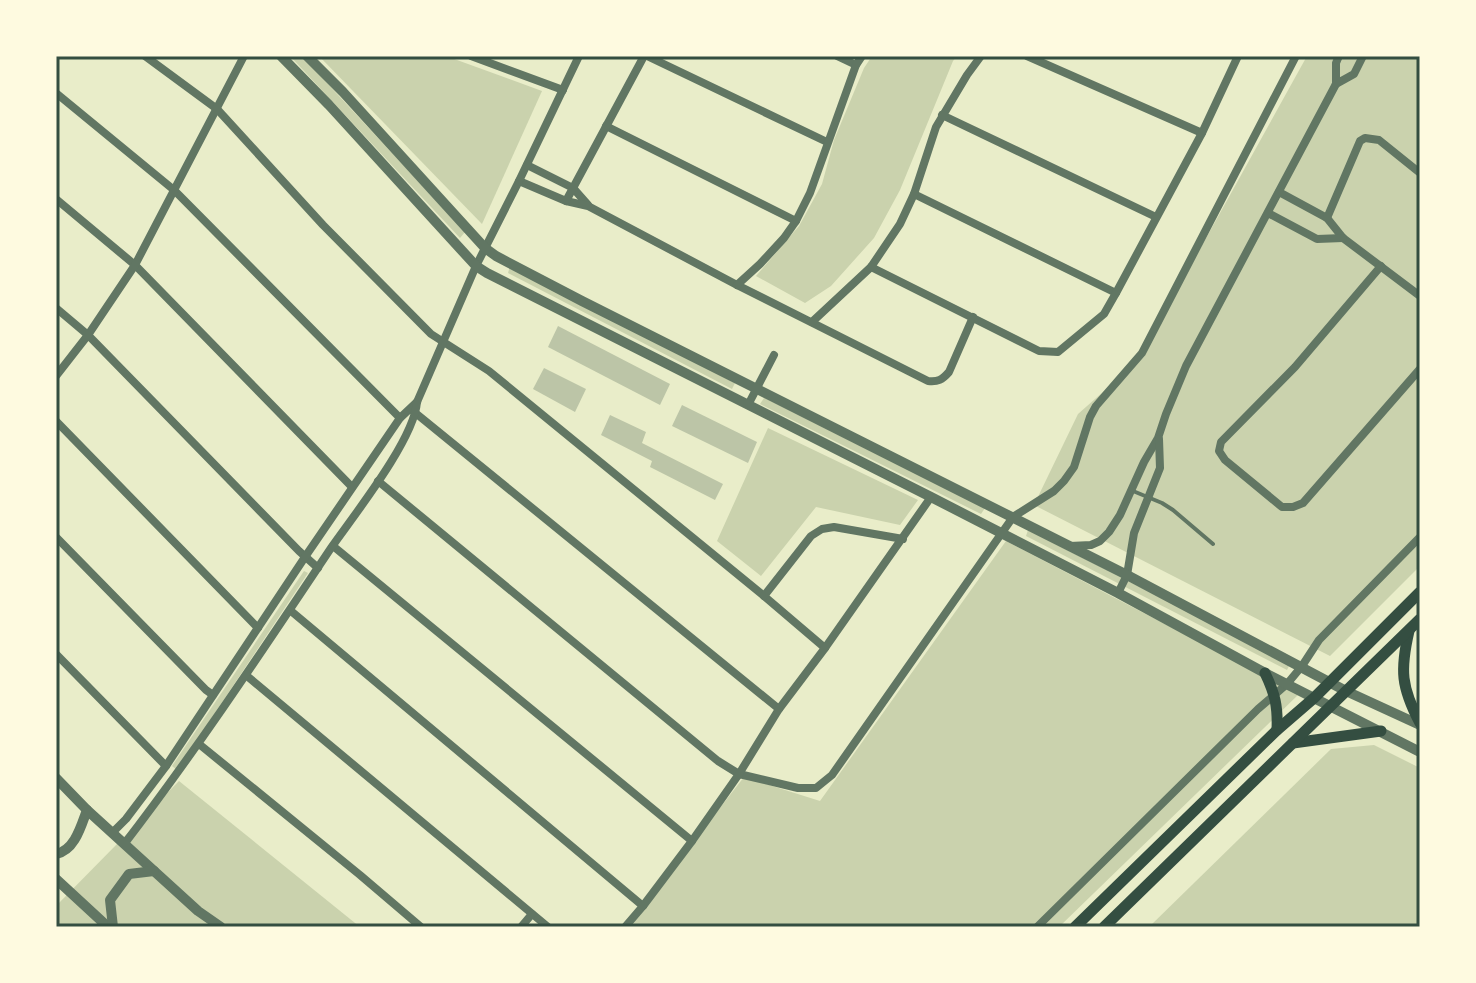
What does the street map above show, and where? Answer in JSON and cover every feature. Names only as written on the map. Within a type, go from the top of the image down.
[{"type":"main road","points":[[1075,927],[1277,730],[1331,682],[1420,592]]},
{"type":"main road","points":[[1104,927],[1420,619]]},
{"type":"main road","points":[[1409,630],[1402,673],[1405,692],[1420,724]]},
{"type":"main road","points":[[1265,673],[1275,694],[1277,730]]},
{"type":"main road","points":[[1293,743],[1381,731]]},
{"type":"street","points":[[145,56],[217,109],[323,225],[426,330],[489,371],[825,648]]},
{"type":"street","points":[[56,376],[135,265],[244,56]]},
{"type":"street","points":[[281,56],[340,116],[476,266],[561,312],[1118,593],[1420,752]]},
{"type":"street","points":[[307,56],[485,248],[496,256],[1127,575],[1346,691],[1420,724]]},
{"type":"street","points":[[471,56],[563,90]]},
{"type":"street","points":[[125,843],[178,775],[247,676],[406,435],[413,411],[476,266],[579,56]]},
{"type":"street","points":[[566,201],[646,56],[827,142]]},
{"type":"street","points":[[837,56],[856,65]]},
{"type":"street","points":[[737,285],[784,238],[796,221],[810,193],[856,65],[862,56]]},
{"type":"street","points":[[812,322],[871,267],[900,224],[914,194],[936,127],[981,56]]},
{"type":"street","points":[[1027,56],[1202,133]]},
{"type":"street","points":[[871,267],[1039,351],[1058,352],[1104,314],[1202,133],[1238,56]]},
{"type":"street","points":[[378,481],[718,761],[739,774],[807,789],[816,788],[827,781],[1013,517],[1054,491],[1074,467],[1090,417],[1142,353],[1296,56]]},
{"type":"street","points":[[1069,546],[1091,545],[1100,541],[1120,515],[1158,438],[1186,366],[1336,84],[1339,56]]},
{"type":"street","points":[[1336,84],[1354,74],[1363,56]]},
{"type":"street","points":[[56,93],[174,190],[400,418]]},
{"type":"street","points":[[942,115],[1156,217]]},
{"type":"street","points":[[606,126],[796,221]]},
{"type":"street","points":[[1327,218],[1360,141],[1365,138],[1379,140],[1420,173]]},
{"type":"street","points":[[527,165],[573,188],[588,206]]},
{"type":"street","points":[[519,181],[566,201],[588,206],[928,381],[936,382],[949,372],[973,317]]},
{"type":"street","points":[[1279,192],[1327,218],[1343,238],[1420,296]]},
{"type":"street","points":[[914,194],[1116,293]]},
{"type":"street","points":[[56,199],[135,265],[352,487]]},
{"type":"street","points":[[1268,213],[1317,239],[1343,238]]},
{"type":"street","points":[[1381,266],[1295,367],[1221,442],[1221,455],[1282,507],[1303,503],[1420,369]]},
{"type":"street","points":[[56,308],[88,335],[318,568]]},
{"type":"street","points":[[748,405],[774,355]]},
{"type":"street","points":[[113,832],[166,766],[400,418],[413,411]]},
{"type":"street","points":[[413,411],[779,709]]},
{"type":"street","points":[[56,421],[258,628]]},
{"type":"street","points":[[1118,593],[1127,575],[1134,533],[1160,468],[1158,438]]},
{"type":"street","points":[[625,927],[692,841],[779,709],[931,497]]},
{"type":"street","points":[[764,596],[811,536],[822,529],[834,527],[903,539]]},
{"type":"street","points":[[56,537],[213,695]]},
{"type":"street","points":[[1037,927],[1287,684],[1319,640],[1420,537]]},
{"type":"street","points":[[333,546],[692,841]]},
{"type":"street","points":[[291,611],[643,906]]},
{"type":"street","points":[[56,654],[166,766]]},
{"type":"street","points":[[247,676],[548,927]]},
{"type":"street","points":[[199,744],[421,927]]},
{"type":"street","points":[[56,778],[198,911],[221,927]]},
{"type":"street","points":[[56,854],[64,853],[77,837],[87,810]]},
{"type":"street","points":[[111,927],[110,900],[129,874],[154,871]]},
{"type":"street","points":[[58,884],[111,927]]},
{"type":"street","points":[[521,927],[532,914]]},
{"type":"lane","points":[[1131,490],[1173,510],[1213,544]]},
{"type":"green space","points":[[290,56],[302,56],[465,232],[460,238]]},
{"type":"green space","points":[[319,56],[446,56],[542,91],[482,224]]},
{"type":"green space","points":[[872,56],[957,56],[900,190],[874,238],[831,286],[805,303],[756,276],[799,226],[822,184],[834,140]]},
{"type":"green space","points":[[1307,56],[1420,56],[1420,566],[1330,656],[1034,505],[1078,414],[1138,361]]},
{"type":"green space","points":[[510,266],[735,383],[732,389],[508,273]]},
{"type":"green space","points":[[764,398],[985,508],[981,514],[760,404]]},
{"type":"green space","points":[[768,428],[918,500],[900,525],[816,507],[761,576],[717,541]]},
{"type":"green space","points":[[1028,530],[1290,664],[1287,670],[1026,536]]},
{"type":"green space","points":[[1006,541],[1299,694],[1059,927],[627,927],[744,777],[820,801]]},
{"type":"green space","points":[[304,571],[308,573],[177,770],[172,766]]},
{"type":"green space","points":[[1374,745],[1420,768],[1420,927],[1149,927],[1331,749]]},
{"type":"green space","points":[[179,781],[360,927],[56,927],[56,906]]},
{"type":"building","points":[[558,326],[670,384],[660,405],[548,347]]},
{"type":"building","points":[[544,368],[586,389],[575,412],[533,389]]},
{"type":"building","points":[[682,405],[757,442],[748,463],[672,426]]},
{"type":"building","points":[[610,415],[646,432],[642,443],[723,484],[715,500],[650,467],[652,461],[601,435]]}]
